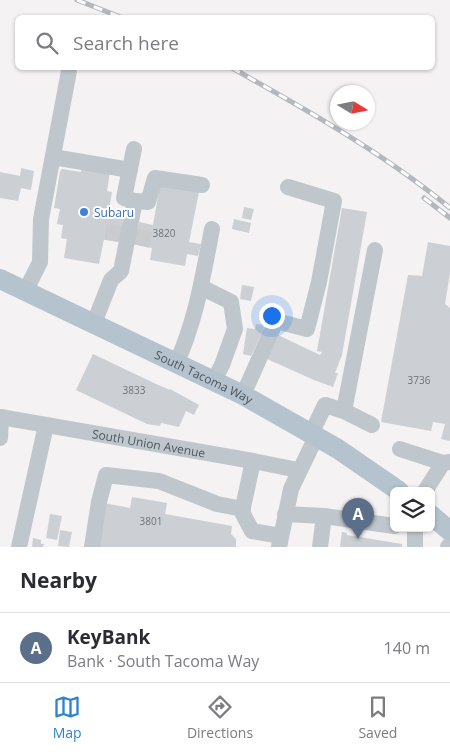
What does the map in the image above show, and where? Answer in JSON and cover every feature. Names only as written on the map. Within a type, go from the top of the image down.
[{"type":"main road","name":"South Tacoma Way","points":[[0,279],[243,395],[338,449],[393,487]]},
{"type":"main road","points":[[435,518],[450,531]]},
{"type":"street","points":[[26,290],[40,262],[41,219],[69,71]]},
{"type":"street","points":[[134,149],[124,198],[148,202],[155,178],[202,185]]},
{"type":"street","points":[[53,157],[130,170]]},
{"type":"street","points":[[243,395],[276,321],[307,329],[319,282],[334,201],[288,186]]},
{"type":"street","points":[[94,323],[111,280],[121,270],[135,201]]},
{"type":"street","points":[[176,364],[186,342],[201,287],[212,229]]},
{"type":"street","points":[[344,411],[374,250]]},
{"type":"street","points":[[201,287],[231,302],[235,329],[214,382]]},
{"type":"street","points":[[253,460],[242,512],[252,530],[280,541],[291,489],[325,405],[344,411],[372,425]]},
{"type":"street","points":[[0,438],[1,417]]},
{"type":"street","name":"South Union Avenue","points":[[1,417],[253,460],[298,470]]},
{"type":"street","points":[[18,547],[46,425]]},
{"type":"street","points":[[400,449],[446,462],[428,487]]},
{"type":"street","points":[[92,547],[99,502],[106,475],[159,481],[217,504],[243,508]]},
{"type":"street","points":[[285,514],[324,516],[390,525]]},
{"type":"street","points":[[320,547],[324,516]]},
{"type":"street","points":[[415,532],[415,547]]},
{"type":"building","name":"Subaru","points":[[82,166],[110,172],[107,191],[112,192],[108,216],[123,219],[119,242],[104,239],[99,264],[64,258],[67,239],[61,238],[63,225],[57,224],[60,209],[54,208],[60,171],[62,169],[81,172]]},
{"type":"building","points":[[21,168],[34,171],[31,190],[21,188],[18,201],[0,198],[0,172],[20,176]]},
{"type":"building","name":"Subaru","points":[[160,185],[199,192],[189,242],[201,244],[198,256],[187,254],[185,266],[150,260],[152,248],[135,244],[139,222],[153,225]]},
{"type":"building","points":[[244,207],[254,209],[251,220],[242,218]]},
{"type":"building","points":[[342,208],[367,212],[342,355],[335,373],[338,373],[333,387],[267,359],[278,335],[320,355],[322,352],[317,351]]},
{"type":"building","points":[[234,219],[251,223],[249,233],[232,229]]},
{"type":"building","points":[[428,242],[450,246],[450,273],[445,304],[450,308],[450,441],[441,439],[445,424],[433,422],[431,431],[381,422],[408,275],[422,276]]},
{"type":"building","points":[[242,285],[254,287],[251,301],[240,299]]},
{"type":"building","points":[[256,324],[264,325],[263,331],[251,356],[243,354],[247,328],[255,329]]},
{"type":"building","points":[[93,354],[170,389],[199,405],[194,415],[186,411],[179,427],[161,423],[160,426],[147,424],[76,390]]},
{"type":"building","points":[[132,497],[167,503],[165,514],[232,526],[231,534],[236,539],[236,547],[97,547],[104,503],[130,508]]},
{"type":"building","points":[[50,514],[62,516],[57,540],[46,538]]},
{"type":"building","points":[[60,530],[72,532],[69,547],[58,546]]},
{"type":"building","points":[[342,532],[347,533],[347,535],[402,544],[402,547],[340,547]]},
{"type":"building","points":[[33,538],[41,540],[41,544],[44,544],[43,547],[32,547]]},
{"type":"tunnel","points":[[112,241],[116,217]]},
{"type":"tunnel","points":[[141,246],[146,224]]},
{"type":"railway","points":[[77,0],[115,15]]},
{"type":"railway","points":[[236,70],[316,116],[371,151],[450,208]]},
{"type":"railway","points":[[424,198],[450,218]]},
{"type":"place","name":"Subaru","points":[[84,212]]},
{"type":"place","name":"KeyBank","points":[[358,539]]}]
